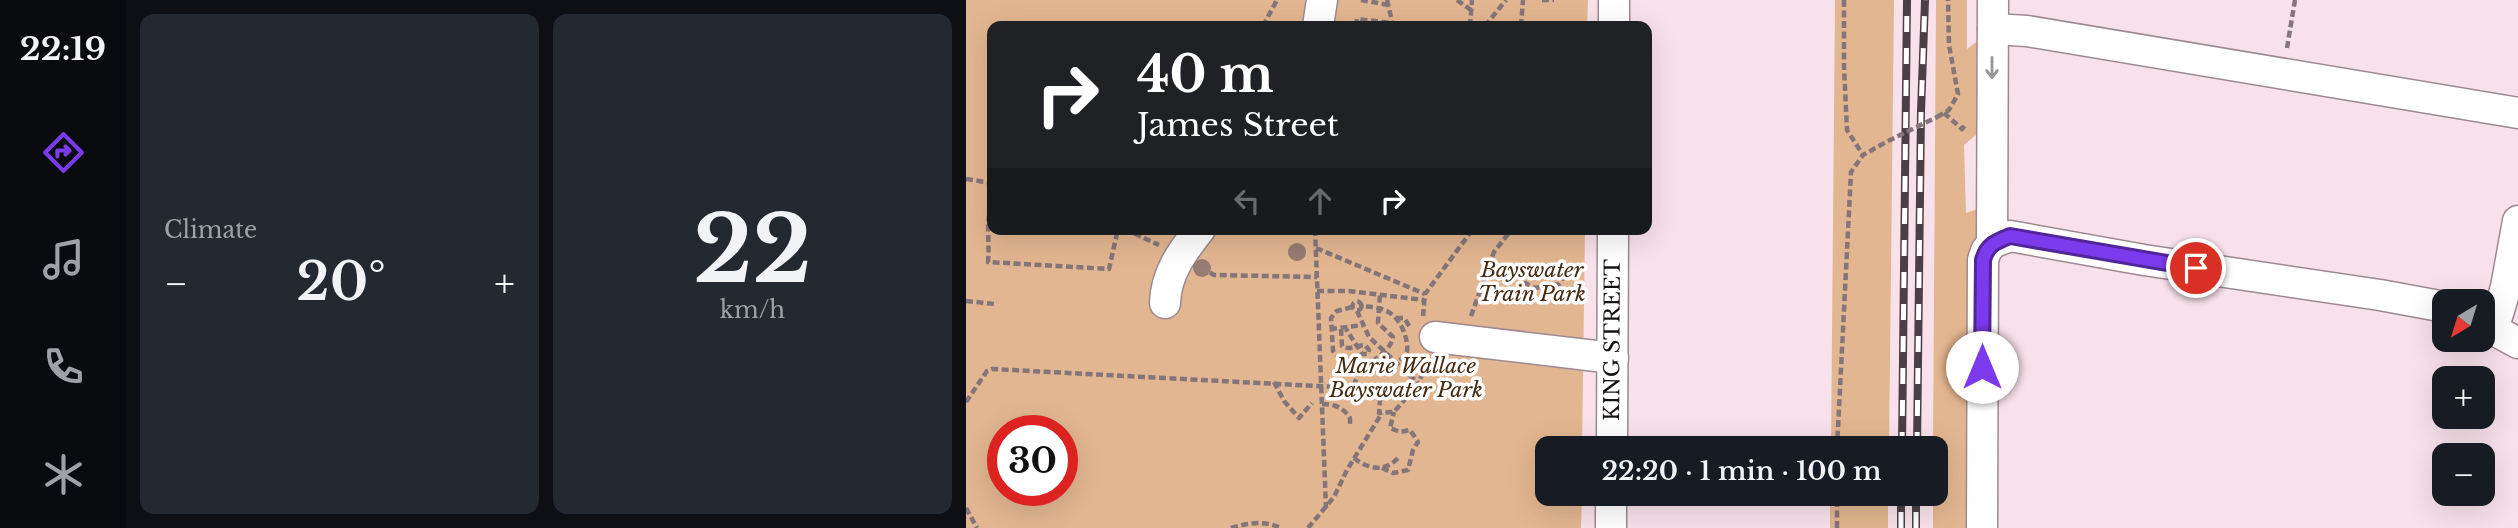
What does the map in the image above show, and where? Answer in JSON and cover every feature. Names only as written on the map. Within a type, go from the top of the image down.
[{"type":"street","points":[[1319,21],[1322,0]]},
{"type":"street","points":[[1614,0],[1614,21]]},
{"type":"street","points":[[1992,243],[1993,15],[2027,31],[2518,113]]},
{"type":"street","points":[[2498,332],[2518,221]]},
{"type":"street","points":[[1165,303],[1166,290],[1179,256],[1195,235]]},
{"type":"street","name":"KING STREET","points":[[1612,436],[1613,235]]},
{"type":"street","points":[[1982,528],[1983,260],[1992,243],[2010,236],[2144,260],[2432,305]]},
{"type":"street","points":[[1440,333],[1613,358]]},
{"type":"street","points":[[1611,506],[1611,528]]},
{"type":"path","points":[[1266,21],[1277,0]]},
{"type":"path","points":[[1357,21],[1392,21],[1388,2],[1361,0]]},
{"type":"path","points":[[1457,0],[1471,11]]},
{"type":"path","points":[[1470,21],[1472,0]]},
{"type":"path","points":[[1489,21],[1506,0]]},
{"type":"path","points":[[1521,21],[1523,0]]},
{"type":"path","points":[[1542,0],[1555,0]]},
{"type":"path","points":[[1844,0],[1847,130],[1863,155]]},
{"type":"path","points":[[1838,436],[1851,172],[1863,155],[1949,110],[1958,94],[1949,45],[1948,0]]},
{"type":"path","points":[[2283,73],[2295,0]]},
{"type":"path","points":[[966,180],[987,182]]},
{"type":"path","points":[[989,235],[988,262],[1109,269],[1117,235]]},
{"type":"path","points":[[1137,235],[1214,275],[1317,277]]},
{"type":"path","points":[[1315,235],[1326,508]]},
{"type":"path","points":[[1424,297],[1469,235]]},
{"type":"path","points":[[1315,248],[1424,297],[1440,333],[1469,324],[1494,252],[1507,235]]},
{"type":"path","points":[[1490,269],[1518,270],[1525,283],[1535,288],[1559,284],[1568,271],[1588,269]]},
{"type":"path","points":[[1317,291],[1424,297]]},
{"type":"path","points":[[1354,386],[1356,375],[1374,358],[1385,352],[1393,341],[1393,337],[1379,326],[1380,294]]},
{"type":"path","points":[[966,301],[995,304]]},
{"type":"path","points":[[1352,307],[1379,309],[1388,311],[1396,318],[1405,337],[1407,352],[1398,364],[1385,373],[1355,361],[1338,359],[1333,351],[1331,318],[1337,311],[1352,307]]},
{"type":"path","points":[[1359,309],[1367,334],[1419,383]]},
{"type":"path","points":[[1396,318],[1404,318],[1409,324],[1411,330],[1409,336],[1405,337]]},
{"type":"path","points":[[1331,329],[1363,325]]},
{"type":"path","points":[[1343,329],[1352,339],[1357,346],[1345,348],[1341,342],[1343,329]]},
{"type":"path","points":[[1341,342],[1345,337],[1352,339]]},
{"type":"path","points":[[966,402],[992,369],[1321,384],[1412,391],[1394,412],[1390,428],[1399,432],[1410,430],[1418,442],[1408,470],[1393,473],[1366,466],[1354,458]]},
{"type":"path","points":[[1274,382],[1284,401],[1299,418],[1312,403]]},
{"type":"path","points":[[1381,388],[1379,413],[1394,412]]},
{"type":"path","points":[[1322,404],[1332,404],[1343,409],[1350,418],[1349,427]]},
{"type":"path","points":[[1308,528],[1326,508],[1382,412]]},
{"type":"path","points":[[1382,468],[1391,466],[1398,458]]},
{"type":"path","points":[[1836,528],[1837,506]]},
{"type":"path","points":[[966,508],[977,528]]},
{"type":"path","points":[[1231,528],[1250,522],[1281,528]]},
{"type":"green space","name":"Marie Wallace Bayswater Park","points":[[966,0],[1588,0],[1587,21],[987,21],[987,235],[1585,235],[1582,436],[1535,436],[1535,506],[1582,506],[1581,528],[966,528]]},
{"type":"green space","points":[[1835,0],[1894,0],[1889,436],[1831,436]]},
{"type":"green space","points":[[1936,0],[1967,0],[1967,49],[1983,37],[1983,129],[1964,145],[1966,213],[1980,208],[1987,227],[1970,248],[1969,263],[1968,528],[1933,528],[1933,506],[1948,506],[1948,436],[1933,436]]},
{"type":"green space","points":[[1830,506],[1888,506],[1888,528],[1830,528]]},
{"type":"railway","points":[[1902,436],[1907,0]]},
{"type":"railway","points":[[1917,436],[1925,0]]},
{"type":"railway","points":[[1901,506],[1901,528]]},
{"type":"railway","points":[[1916,506],[1916,528]]},
{"type":"route","points":[[1982,367],[1983,260],[1992,243],[2010,236],[2196,268]]},
{"type":"park label","name":"Bayswater Train Park","points":[[1532,282]]}]
